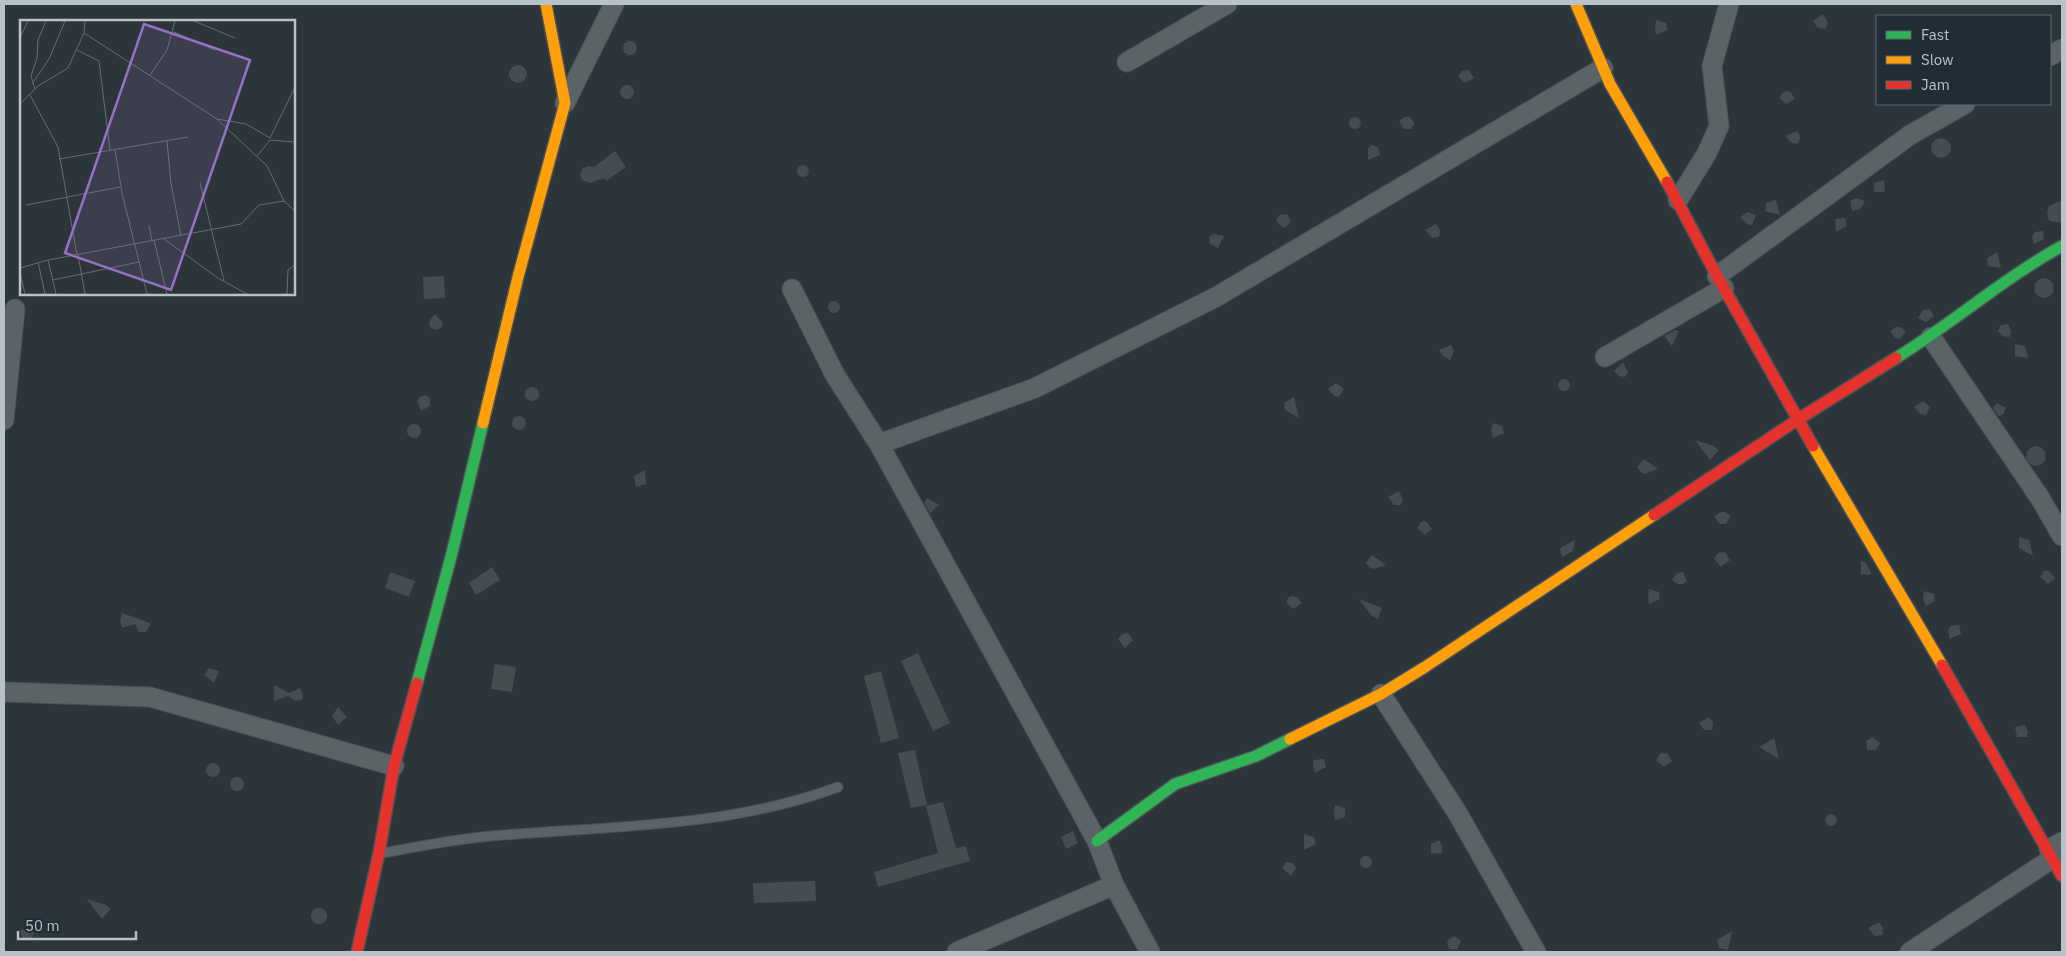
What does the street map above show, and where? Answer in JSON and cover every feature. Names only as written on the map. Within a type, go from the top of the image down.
[{"type":"street","points":[[546,4],[565,103]]},
{"type":"street","points":[[357,952],[380,853],[394,766],[452,553],[518,277],[565,103],[614,4]]},
{"type":"street","points":[[1126,62],[1227,4]]},
{"type":"street","points":[[1576,4],[1610,84],[1678,200],[1720,282],[1797,420],[2055,850],[2062,876]]},
{"type":"street","points":[[1678,200],[1707,153],[1719,126],[1712,66],[1728,4]]},
{"type":"street","points":[[2051,55],[2062,49]]},
{"type":"street","points":[[879,444],[1035,388],[1216,296],[1603,68]]},
{"type":"street","points":[[1605,357],[1720,282],[1910,135],[1963,105]]},
{"type":"street","points":[[1097,841],[1175,784],[1256,756],[1381,694],[1425,667],[1797,420],[1930,337],[2042,257],[2062,246]]},
{"type":"street","points":[[792,289],[835,375],[879,444],[1097,841],[1114,885],[1150,952]]},
{"type":"street","points":[[4,420],[16,309]]},
{"type":"street","points":[[1930,337],[2040,498],[2062,536]]},
{"type":"street","points":[[4,692],[150,697],[394,766]]},
{"type":"street","points":[[1381,694],[1458,814],[1536,952]]},
{"type":"street","points":[[1910,952],[2055,850]]},
{"type":"street","points":[[957,952],[1114,885]]},
{"type":"lane","points":[[380,853],[488,836],[691,820],[749,812],[808,798],[838,787]]},
{"type":"building","points":[[1823,14],[1828,23],[1825,29],[1818,28],[1813,21]]},
{"type":"building","points":[[1656,20],[1666,23],[1667,30],[1656,35],[1655,28]]},
{"type":"building","points":[[630,41],[635,43],[637,48],[635,53],[630,55],[625,53],[623,48],[625,43]]},
{"type":"building","points":[[518,65],[524,68],[527,74],[524,80],[518,83],[512,80],[509,74],[512,68]]},
{"type":"building","points":[[1469,70],[1474,78],[1465,83],[1458,77],[1462,71]]},
{"type":"building","points":[[627,85],[632,87],[634,92],[632,97],[627,99],[622,97],[620,92],[622,87]]},
{"type":"building","points":[[1790,91],[1795,99],[1786,104],[1779,98],[1783,92]]},
{"type":"building","points":[[1353,117],[1357,117],[1361,123],[1357,129],[1353,129],[1349,125],[1349,121]]},
{"type":"building","points":[[1405,117],[1410,117],[1413,121],[1414,124],[1411,129],[1404,129],[1399,121]]},
{"type":"building","points":[[1797,131],[1800,139],[1797,144],[1792,143],[1785,136]]},
{"type":"building","points":[[1941,138],[1948,141],[1951,148],[1948,155],[1941,158],[1934,155],[1931,148],[1934,141]]},
{"type":"building","points":[[1371,145],[1378,147],[1380,155],[1368,160],[1368,149]]},
{"type":"building","points":[[615,151],[626,167],[606,181],[604,178],[590,183],[582,180],[580,174],[583,168],[594,167]]},
{"type":"building","points":[[801,165],[805,165],[809,171],[805,177],[801,177],[797,173],[797,169]]},
{"type":"building","points":[[1884,180],[1885,192],[1874,192],[1874,183]]},
{"type":"building","points":[[1856,198],[1865,201],[1860,209],[1852,211],[1850,201]]},
{"type":"building","points":[[1776,200],[1780,215],[1765,211],[1766,203]]},
{"type":"building","points":[[2062,200],[2062,223],[2049,221],[2047,213],[2049,206]]},
{"type":"building","points":[[1748,212],[1756,215],[1752,225],[1747,224],[1740,217]]},
{"type":"building","points":[[1287,214],[1291,222],[1284,228],[1276,221],[1280,215]]},
{"type":"building","points":[[1845,218],[1847,226],[1836,232],[1835,219]]},
{"type":"building","points":[[1436,224],[1440,230],[1439,237],[1432,238],[1425,230]]},
{"type":"building","points":[[2043,231],[2044,239],[2034,244],[2032,237],[2035,232]]},
{"type":"building","points":[[1214,234],[1224,236],[1218,248],[1210,244],[1209,237]]},
{"type":"building","points":[[1997,252],[2001,268],[1988,266],[1987,258]]},
{"type":"building","points":[[444,276],[445,298],[424,299],[423,277]]},
{"type":"building","points":[[2044,278],[2051,281],[2054,288],[2051,295],[2044,298],[2037,295],[2034,288],[2037,281]]},
{"type":"building","points":[[832,301],[836,301],[840,307],[836,313],[832,313],[828,309],[828,305]]},
{"type":"building","points":[[1930,309],[1934,316],[1926,322],[1918,318],[1923,310]]},
{"type":"building","points":[[435,314],[442,322],[442,327],[437,330],[432,329],[429,325],[430,320]]},
{"type":"building","points":[[2008,324],[2011,331],[2010,337],[2002,336],[1998,331],[2001,325]]},
{"type":"building","points":[[1896,327],[1906,331],[1900,339],[1895,338],[1890,331]]},
{"type":"building","points":[[1675,330],[1679,331],[1672,346],[1664,336]]},
{"type":"building","points":[[2015,344],[2025,346],[2028,358],[2015,356]]},
{"type":"building","points":[[1451,345],[1454,351],[1450,360],[1443,356],[1439,350]]},
{"type":"building","points":[[1623,362],[1628,372],[1625,377],[1619,376],[1614,371]]},
{"type":"building","points":[[1562,379],[1566,379],[1570,385],[1566,391],[1562,391],[1558,387],[1558,383]]},
{"type":"building","points":[[1336,383],[1344,389],[1339,397],[1334,396],[1328,389]]},
{"type":"building","points":[[532,387],[537,389],[539,394],[537,399],[532,401],[527,399],[525,394],[527,389]]},
{"type":"building","points":[[425,395],[430,398],[430,406],[421,411],[417,401]]},
{"type":"building","points":[[1294,397],[1299,418],[1285,410],[1284,403]]},
{"type":"building","points":[[1923,401],[1930,407],[1926,415],[1920,414],[1914,407]]},
{"type":"building","points":[[1997,403],[2006,408],[2003,415],[1998,416],[1993,408]]},
{"type":"building","points":[[519,416],[524,418],[526,423],[524,428],[519,430],[514,428],[512,423],[514,418]]},
{"type":"building","points":[[1493,423],[1502,426],[1504,433],[1493,438],[1491,430]]},
{"type":"building","points":[[414,424],[419,426],[421,431],[419,436],[414,438],[409,436],[407,431],[409,426]]},
{"type":"building","points":[[1695,440],[1714,446],[1719,450],[1710,460]]},
{"type":"building","points":[[2036,446],[2043,449],[2046,456],[2043,463],[2036,466],[2029,463],[2026,456],[2029,449]]},
{"type":"building","points":[[1644,459],[1658,469],[1644,474],[1641,472],[1637,467]]},
{"type":"building","points":[[645,470],[646,484],[636,487],[634,476]]},
{"type":"building","points":[[1399,491],[1403,500],[1400,505],[1394,505],[1388,497]]},
{"type":"building","points":[[927,498],[939,505],[930,513],[924,503]]},
{"type":"building","points":[[1721,512],[1731,516],[1726,524],[1720,524],[1714,516]]},
{"type":"building","points":[[1426,521],[1432,529],[1425,535],[1417,528],[1421,522]]},
{"type":"building","points":[[2019,537],[2029,540],[2033,556],[2019,548]]},
{"type":"building","points":[[1575,540],[1573,551],[1562,557],[1560,548]]},
{"type":"building","points":[[1725,552],[1730,560],[1721,567],[1714,559],[1718,553]]},
{"type":"building","points":[[1372,555],[1386,565],[1373,569],[1369,567],[1366,563]]},
{"type":"building","points":[[1861,561],[1865,562],[1871,575],[1861,574]]},
{"type":"building","points":[[492,567],[500,580],[476,595],[469,583]]},
{"type":"building","points":[[2044,571],[2049,571],[2055,578],[2048,584],[2040,577]]},
{"type":"building","points":[[390,572],[415,581],[409,597],[385,588]]},
{"type":"building","points":[[1683,572],[1687,581],[1683,584],[1678,584],[1672,580],[1677,573]]},
{"type":"building","points":[[1649,589],[1659,592],[1660,599],[1649,604],[1648,596]]},
{"type":"building","points":[[1924,591],[1934,594],[1935,601],[1926,606],[1923,600]]},
{"type":"building","points":[[1290,596],[1297,597],[1302,603],[1293,609],[1286,602]]},
{"type":"building","points":[[1359,599],[1382,608],[1378,619],[1371,615]]},
{"type":"building","points":[[122,613],[151,624],[146,632],[139,632],[135,624],[122,628],[120,621]]},
{"type":"building","points":[[1959,625],[1961,634],[1950,639],[1948,631],[1950,626]]},
{"type":"building","points":[[1128,633],[1133,640],[1125,648],[1118,639],[1122,634]]},
{"type":"building","points":[[918,653],[950,723],[933,731],[901,661]]},
{"type":"building","points":[[495,664],[516,667],[512,692],[491,689]]},
{"type":"building","points":[[209,668],[219,671],[214,683],[204,675]]},
{"type":"building","points":[[881,671],[899,738],[881,743],[864,676]]},
{"type":"building","points":[[274,685],[289,693],[300,688],[303,695],[302,700],[295,701],[288,696],[274,701]]},
{"type":"building","points":[[338,707],[347,717],[338,725],[332,716]]},
{"type":"building","points":[[1709,717],[1713,722],[1712,730],[1704,730],[1699,723]]},
{"type":"building","points":[[2025,725],[2028,732],[2027,737],[2017,737],[2015,727]]},
{"type":"building","points":[[1873,737],[1880,743],[1876,750],[1867,750],[1866,741]]},
{"type":"building","points":[[1774,738],[1779,759],[1759,747]]},
{"type":"building","points":[[915,750],[927,805],[911,808],[898,753]]},
{"type":"building","points":[[1661,753],[1668,754],[1672,761],[1664,767],[1656,760]]},
{"type":"building","points":[[1324,759],[1326,767],[1315,773],[1314,760]]},
{"type":"building","points":[[213,763],[218,765],[220,770],[218,775],[213,777],[208,775],[206,770],[208,765]]},
{"type":"building","points":[[237,777],[242,779],[244,784],[242,789],[237,791],[232,789],[230,784],[232,779]]},
{"type":"building","points":[[943,802],[956,848],[966,846],[970,861],[878,887],[874,872],[938,853],[926,806]]},
{"type":"building","points":[[1335,805],[1345,808],[1345,817],[1335,820]]},
{"type":"building","points":[[1829,814],[1833,814],[1837,820],[1833,826],[1829,826],[1825,822],[1825,818]]},
{"type":"building","points":[[1073,831],[1078,843],[1066,849],[1061,837]]},
{"type":"building","points":[[1304,834],[1314,837],[1316,844],[1304,850]]},
{"type":"building","points":[[1439,840],[1442,846],[1442,853],[1431,854],[1431,844]]},
{"type":"building","points":[[1364,856],[1368,856],[1372,862],[1368,868],[1364,868],[1360,864],[1360,860]]},
{"type":"building","points":[[1286,862],[1293,863],[1296,868],[1291,876],[1282,868]]},
{"type":"building","points":[[815,881],[816,901],[754,903],[753,883]]},
{"type":"building","points":[[87,899],[106,905],[111,909],[102,919]]},
{"type":"building","points":[[319,908],[327,916],[319,924],[311,916]]},
{"type":"building","points":[[35,922],[32,941],[22,938],[20,931]]},
{"type":"building","points":[[1879,922],[1883,928],[1882,935],[1875,936],[1868,928]]},
{"type":"building","points":[[1732,931],[1728,950],[1719,948],[1717,940]]},
{"type":"building","points":[[1454,936],[1461,941],[1457,950],[1449,949],[1447,941]]},
{"type":"traffic: fast","points":[[1896,358],[2020,272],[2062,246]]},
{"type":"traffic: fast","points":[[417,683],[452,553],[483,423]]},
{"type":"traffic: fast","points":[[1097,841],[1175,784],[1256,756],[1290,739]]},
{"type":"traffic: slow","points":[[483,423],[518,277],[565,103],[546,4]]},
{"type":"traffic: slow","points":[[1576,4],[1610,84],[1667,182]]},
{"type":"traffic: slow","points":[[1813,446],[1942,665]]},
{"type":"traffic: slow","points":[[1290,739],[1381,694],[1425,667],[1654,515]]},
{"type":"traffic: jam","points":[[1667,182],[1717,276],[1813,446]]},
{"type":"traffic: jam","points":[[1654,515],[1797,420],[1896,358]]},
{"type":"traffic: jam","points":[[1942,665],[2062,876]]},
{"type":"traffic: jam","points":[[357,952],[379,853],[394,766],[417,683]]}]
